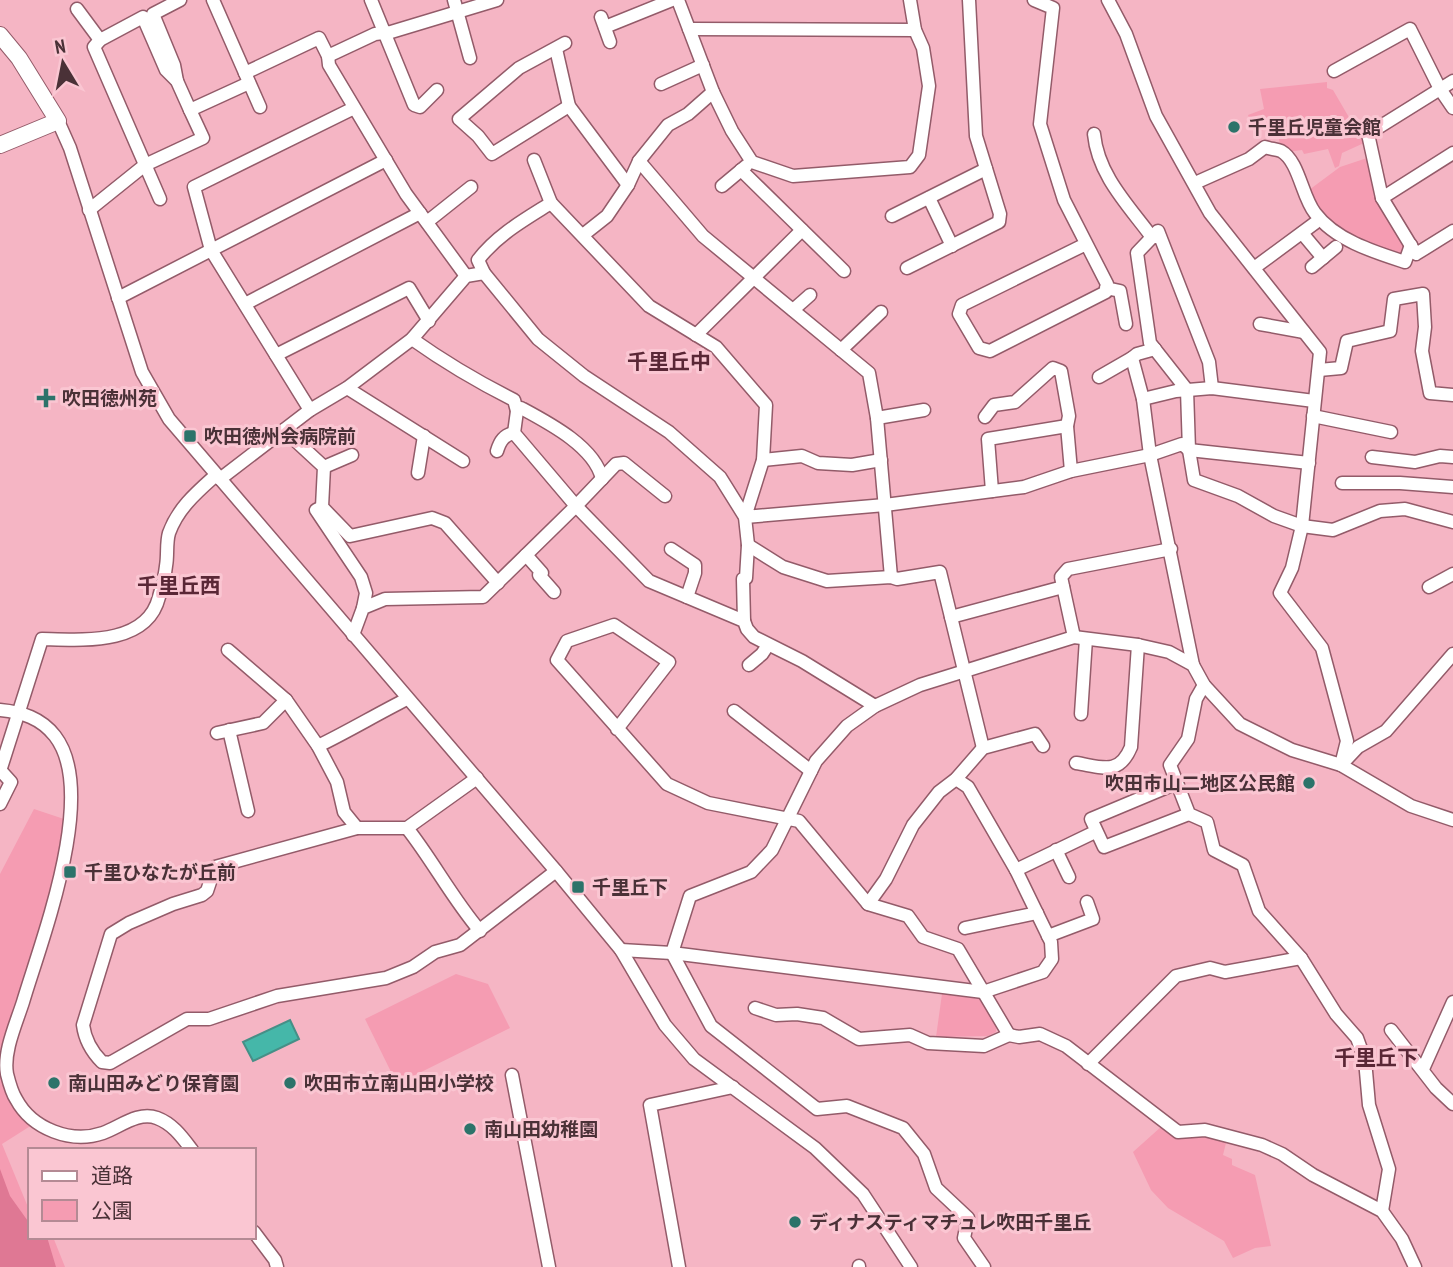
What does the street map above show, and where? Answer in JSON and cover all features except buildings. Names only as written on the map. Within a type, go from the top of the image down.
[{"type":"street","points":[[89,210],[145,165],[203,138],[177,81],[174,65],[153,14],[180,0]]},
{"type":"street","points":[[213,0],[260,107]]},
{"type":"street","points":[[371,0],[414,105],[420,107],[437,90]]},
{"type":"street","points":[[328,56],[375,34],[456,6],[497,0]]},
{"type":"street","points":[[610,42],[603,22],[672,0]]},
{"type":"street","points":[[678,0],[713,92],[752,162],[793,176],[910,167],[919,155],[929,86],[923,48],[915,30],[910,0]]},
{"type":"street","points":[[907,268],[999,222],[1000,214],[976,136],[967,74],[969,0]]},
{"type":"street","points":[[1034,0],[1053,8],[1040,124],[1064,200],[1086,244],[1106,292],[990,351],[979,348],[959,314],[962,305],[1086,244]]},
{"type":"street","points":[[1108,0],[1126,34],[1156,116],[1210,213],[1320,352],[1302,526],[1292,568],[1280,593],[1322,648],[1347,741],[1341,765]]},
{"type":"street","points":[[456,6],[470,58]]},
{"type":"street","points":[[77,9],[100,40]]},
{"type":"street","points":[[160,199],[94,47],[100,40],[143,17],[166,70],[177,81]]},
{"type":"street","points":[[689,29],[915,30]]},
{"type":"street","points":[[1334,71],[1410,29],[1440,89],[1453,108]]},
{"type":"street","points":[[0,35],[19,58],[58,121],[71,148],[142,372],[169,419],[621,950],[665,1025],[694,1059],[815,1148],[863,1194],[911,1267]]},
{"type":"street","points":[[190,110],[319,38],[328,56],[329,65],[386,160],[466,276]]},
{"type":"street","points":[[569,106],[492,154],[460,119],[519,68],[560,46],[569,106],[628,184]]},
{"type":"street","points":[[661,84],[703,65]]},
{"type":"street","points":[[1453,81],[1368,134],[1382,198],[1416,254],[1453,231]]},
{"type":"street","points":[[583,235],[607,216],[639,161],[668,125],[688,114],[713,92]]},
{"type":"street","points":[[310,410],[211,250],[194,187],[354,108]]},
{"type":"street","points":[[0,145],[58,121]]},
{"type":"street","points":[[1094,134],[1104,171],[1151,236]]},
{"type":"street","points":[[1195,183],[1249,159],[1265,147],[1281,151],[1292,163],[1313,211],[1344,238],[1405,262],[1411,245]]},
{"type":"street","points":[[1382,198],[1453,153]]},
{"type":"street","points":[[118,298],[386,160]]},
{"type":"street","points":[[534,160],[551,203],[649,306],[716,347],[766,405],[763,460],[745,517],[748,545],[746,578],[743,579],[744,621],[747,629],[754,637],[802,661],[875,706]]},
{"type":"street","points":[[639,161],[703,236],[869,373],[877,418],[891,577]]},
{"type":"street","points":[[722,186],[752,162]]},
{"type":"street","points":[[892,216],[986,169]]},
{"type":"street","points":[[741,170],[844,271]]},
{"type":"street","points":[[245,304],[423,217],[471,187]]},
{"type":"street","points":[[929,198],[952,246]]},
{"type":"street","points":[[551,203],[514,226],[488,247],[478,260],[484,273],[538,339],[584,376],[669,432],[720,478],[745,517]]},
{"type":"street","points":[[1254,268],[1315,223]]},
{"type":"street","points":[[696,335],[802,230]]},
{"type":"street","points":[[1212,388],[1209,362],[1158,231],[1137,253],[1150,343],[1187,390],[1189,450],[1194,480],[1238,496],[1274,516],[1302,526],[1333,530],[1380,511],[1405,509],[1453,522]]},
{"type":"street","points":[[1302,233],[1323,258]]},
{"type":"street","points":[[1311,267],[1336,247]]},
{"type":"street","points":[[0,804],[10,782],[0,771],[42,639],[90,640],[117,635],[146,622],[158,601],[169,534],[185,503],[310,410],[347,388],[412,339],[466,276],[484,273]]},
{"type":"street","points":[[276,355],[409,288],[429,321]]},
{"type":"street","points":[[1106,288],[1120,291],[1126,324]]},
{"type":"street","points":[[1319,370],[1341,368],[1347,341],[1390,331],[1394,299],[1423,294],[1425,327],[1422,351],[1430,393],[1453,396]]},
{"type":"street","points":[[793,310],[810,295]]},
{"type":"street","points":[[841,350],[881,312]]},
{"type":"street","points":[[1260,324],[1304,332]]},
{"type":"street","points":[[412,339],[452,366],[514,400],[517,411],[514,433],[576,506],[649,582],[744,621]]},
{"type":"street","points":[[1099,377],[1137,354],[1155,349]]},
{"type":"street","points":[[1132,358],[1143,399],[1150,455],[1193,665],[1204,685],[1240,724],[1292,750],[1341,765],[1411,806],[1453,820]]},
{"type":"street","points":[[985,417],[991,401],[1015,402],[1053,368],[1061,371],[1069,416],[1067,426],[1071,471]]},
{"type":"street","points":[[347,388],[424,436],[457,461]]},
{"type":"street","points":[[1143,399],[1212,388],[1314,401]]},
{"type":"street","points":[[517,411],[521,408],[568,436],[599,466],[601,479]]},
{"type":"street","points":[[877,418],[924,410]]},
{"type":"street","points":[[1313,416],[1391,432]]},
{"type":"street","points":[[992,491],[988,439],[1067,426]]},
{"type":"street","points":[[284,430],[324,467]]},
{"type":"street","points":[[497,451],[502,439],[507,434],[514,433]]},
{"type":"street","points":[[418,473],[424,436]]},
{"type":"street","points":[[745,517],[885,505],[1024,487],[1071,471],[1150,455],[1182,444],[1189,450],[1309,463]]},
{"type":"street","points":[[324,467],[352,456]]},
{"type":"street","points":[[763,460],[802,456],[818,463],[852,466],[881,460]]},
{"type":"street","points":[[1372,457],[1415,462],[1440,456],[1453,457]]},
{"type":"street","points":[[363,608],[385,599],[483,597],[616,464],[626,458],[665,496]]},
{"type":"street","points":[[324,467],[322,507],[351,536],[432,518],[445,523],[498,583]]},
{"type":"street","points":[[1342,483],[1400,482],[1453,487]]},
{"type":"street","points":[[645,499],[654,488]]},
{"type":"street","points":[[322,507],[316,510],[361,577],[366,593],[353,635]]},
{"type":"street","points":[[748,545],[783,567],[827,581],[891,577],[897,579],[940,572],[983,748]]},
{"type":"street","points":[[671,549],[695,565],[687,597]]},
{"type":"street","points":[[1081,714],[1080,638],[1061,577],[1068,569],[1171,549]]},
{"type":"street","points":[[526,555],[554,592]]},
{"type":"street","points":[[1429,587],[1453,574]]},
{"type":"street","points":[[951,617],[1063,587]]},
{"type":"street","points":[[617,729],[669,662],[614,625],[567,641],[557,660],[617,729],[667,784],[708,803],[799,821],[868,904],[908,916],[923,937],[958,949],[1009,1035]]},
{"type":"street","points":[[984,1267],[964,1238],[968,1218],[936,1188],[924,1154],[903,1128],[847,1106],[817,1109],[711,1026],[672,953],[690,896],[751,872],[772,850],[816,761],[847,726],[875,706],[920,685],[1080,638],[1169,652],[1193,665]]},
{"type":"street","points":[[749,665],[768,645]]},
{"type":"street","points":[[1076,763],[1112,768],[1126,761],[1131,747],[1138,645]]},
{"type":"street","points":[[228,650],[286,700],[318,746],[337,782],[344,812],[357,828]]},
{"type":"street","points":[[1341,765],[1358,747],[1386,731],[1453,654]]},
{"type":"street","points":[[1204,685],[1196,699],[1188,739],[1170,765],[1189,814],[1207,822],[1214,850],[1243,865],[1259,911],[1301,958],[1336,1014],[1357,1038],[1365,1060],[1369,1105],[1389,1170],[1382,1211]]},
{"type":"street","points":[[318,746],[357,728],[369,718],[407,699]]},
{"type":"street","points":[[248,811],[237,789],[223,732],[263,723],[286,700]]},
{"type":"street","points":[[0,710],[20,712],[38,720],[56,737],[66,758],[71,779],[70,819],[63,870],[10,1042],[7,1073],[16,1100],[43,1128],[69,1135],[100,1134],[138,1117],[155,1117],[171,1125],[190,1148]]},
{"type":"street","points":[[734,711],[811,771]]},
{"type":"street","points":[[868,904],[886,879],[913,825],[939,792],[956,779],[983,748],[1035,734],[1043,746]]},
{"type":"street","points":[[477,778],[407,828],[357,828],[215,867],[208,891],[202,895],[173,904],[111,934],[83,1025],[85,1038],[94,1054],[102,1062],[110,1063],[187,1019],[209,1018],[277,996],[386,978],[413,967],[435,952],[460,945],[556,871]]},
{"type":"street","points":[[621,950],[672,953],[983,992],[1043,972],[1052,959],[1051,942],[1016,870],[968,787],[956,779]]},
{"type":"street","points":[[1177,783],[1091,819],[1095,832],[1104,847],[1189,814]]},
{"type":"street","points":[[407,828],[427,852],[438,874],[480,930]]},
{"type":"street","points":[[1016,870],[1095,832]]},
{"type":"street","points":[[1056,850],[1069,877]]},
{"type":"street","points":[[1048,936],[1093,919],[1087,902]]},
{"type":"street","points":[[965,928],[1037,913]]},
{"type":"street","points":[[1088,1064],[1176,976],[1210,968],[1225,972],[1301,958]]},
{"type":"street","points":[[1423,1069],[1453,1002]]},
{"type":"street","points":[[755,1008],[776,1016],[797,1014],[823,1018],[859,1040],[910,1035],[928,1043],[985,1046],[1009,1035],[1019,1037],[1040,1034],[1066,1046],[1178,1132],[1205,1130],[1262,1145],[1382,1211],[1402,1239],[1413,1266]]},
{"type":"street","points":[[1391,1030],[1436,1088],[1453,1104]]},
{"type":"street","points":[[512,1075],[549,1267]]},
{"type":"street","points":[[679,1267],[650,1105],[733,1087]]},
{"type":"street","points":[[256,1235],[275,1260],[277,1267]]},
{"type":"green space","points":[[1327,82],[1327,88],[1333,90],[1364,143],[1342,153],[1339,166],[1335,168],[1328,149],[1304,154],[1302,150],[1287,152],[1281,149],[1276,126],[1255,133],[1248,115],[1264,109],[1260,89]]},
{"type":"green space","points":[[1367,158],[1374,196],[1406,247],[1399,254],[1337,230],[1325,217],[1309,190],[1340,167]]},
{"type":"green space","points":[[34,809],[64,819],[58,868],[5,1041],[2,1074],[32,1125],[2,1144],[28,1207],[28,1239],[54,1239],[65,1267],[0,1267],[0,874]]},
{"type":"green space","points":[[456,974],[488,984],[510,1028],[397,1084],[365,1019]]},
{"type":"green space","points":[[942,994],[981,999],[997,1023],[996,1032],[988,1036],[936,1037]]},
{"type":"green space","points":[[1162,1126],[1227,1139],[1223,1155],[1232,1159],[1232,1165],[1255,1175],[1271,1246],[1255,1248],[1233,1258],[1224,1241],[1168,1208],[1151,1190],[1133,1152]]},
{"type":"shaded area","points":[[290,1020],[299,1039],[253,1061],[243,1042]]},
{"type":"shaded area","points":[[0,1169],[10,1196],[28,1221],[28,1239],[48,1239],[56,1267],[0,1267]]},
{"type":"place","name":"千里丘児童会館","points":[[1234,127]]},
{"type":"place","name":"吹田徳州苑","points":[[46,398]]},
{"type":"place","name":"吹田徳州会病院前","points":[[190,436]]},
{"type":"place","name":"吹田市山二地区公民館","points":[[1309,783]]},
{"type":"place","name":"千里ひなたが丘前","points":[[70,872]]},
{"type":"place","name":"千里丘下","points":[[578,887]]},
{"type":"place","name":"南山田みどり保育園","points":[[54,1083]]},
{"type":"place","name":"吹田市立南山田小学校","points":[[290,1083]]},
{"type":"place","name":"南山田幼稚園","points":[[470,1129]]},
{"type":"place","name":"ディナスティマチュレ吹田千里丘","points":[[795,1222]]},
{"type":"district","name":"千里丘中","points":[[669,362]]},
{"type":"district","name":"千里丘西","points":[[179,586]]},
{"type":"district","name":"千里丘下","points":[[1376,1058]]}]
